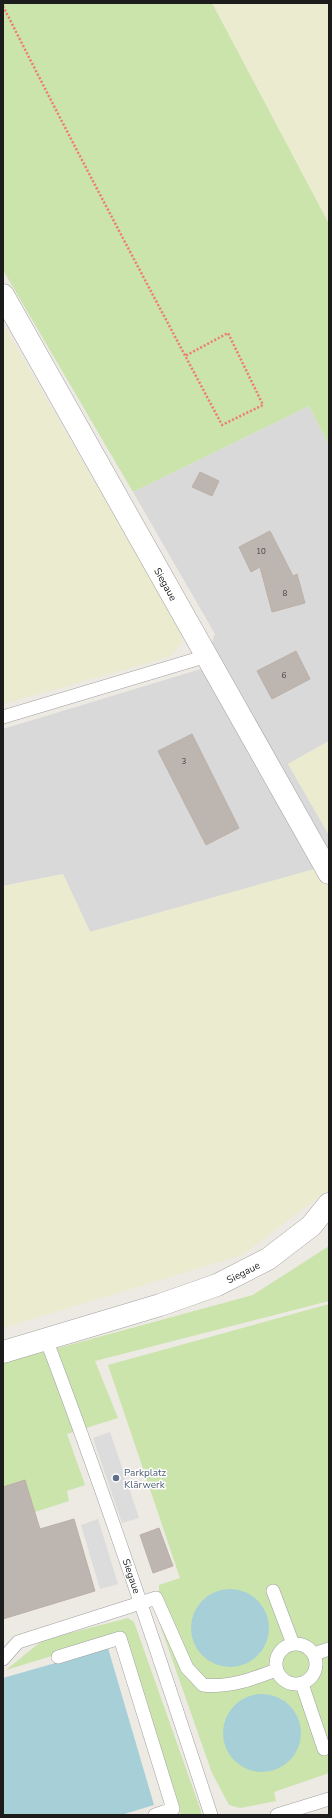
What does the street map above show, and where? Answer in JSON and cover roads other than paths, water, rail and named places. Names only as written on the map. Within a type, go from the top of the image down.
[{"type":"street","name":"Siegaue","points":[[3,295],[329,873]]},
{"type":"street","name":"Siegaue","points":[[3,1352],[217,1285],[268,1259],[311,1226],[329,1204]]},
{"type":"lane","points":[[3,717],[207,656]]},
{"type":"lane","name":"Siegaue","points":[[46,1339],[81,1429],[142,1604],[211,1815]]},
{"type":"lane","points":[[273,1591],[293,1644]]},
{"type":"lane","points":[[3,1659],[18,1642],[142,1604],[156,1598],[187,1668],[203,1685],[219,1687],[257,1678],[276,1670]]},
{"type":"lane","points":[[58,1656],[120,1638],[173,1809],[155,1815]]},
{"type":"lane","points":[[293,1644],[305,1646],[314,1654],[317,1666],[312,1677],[302,1684],[286,1682],[276,1670],[276,1658],[282,1649],[293,1644]]},
{"type":"lane","points":[[314,1654],[329,1650]]},
{"type":"lane","points":[[302,1684],[324,1749]]},
{"type":"lane","points":[[277,1815],[329,1799]]},
{"type":"water","points":[[230,1589],[245,1592],[258,1600],[266,1613],[269,1628],[266,1643],[258,1656],[245,1664],[230,1667],[215,1664],[202,1656],[194,1643],[191,1628],[194,1613],[202,1600],[215,1592]]},
{"type":"water","points":[[108,1648],[154,1805],[121,1815],[3,1815],[3,1678]]},
{"type":"water","points":[[262,1694],[277,1697],[290,1705],[298,1718],[301,1733],[298,1748],[290,1761],[277,1769],[262,1772],[247,1769],[234,1761],[226,1748],[223,1733],[226,1718],[234,1705],[247,1697]]},
{"type":"place","name":"Parkplatz Klärwerk","points":[[116,1478]]}]
